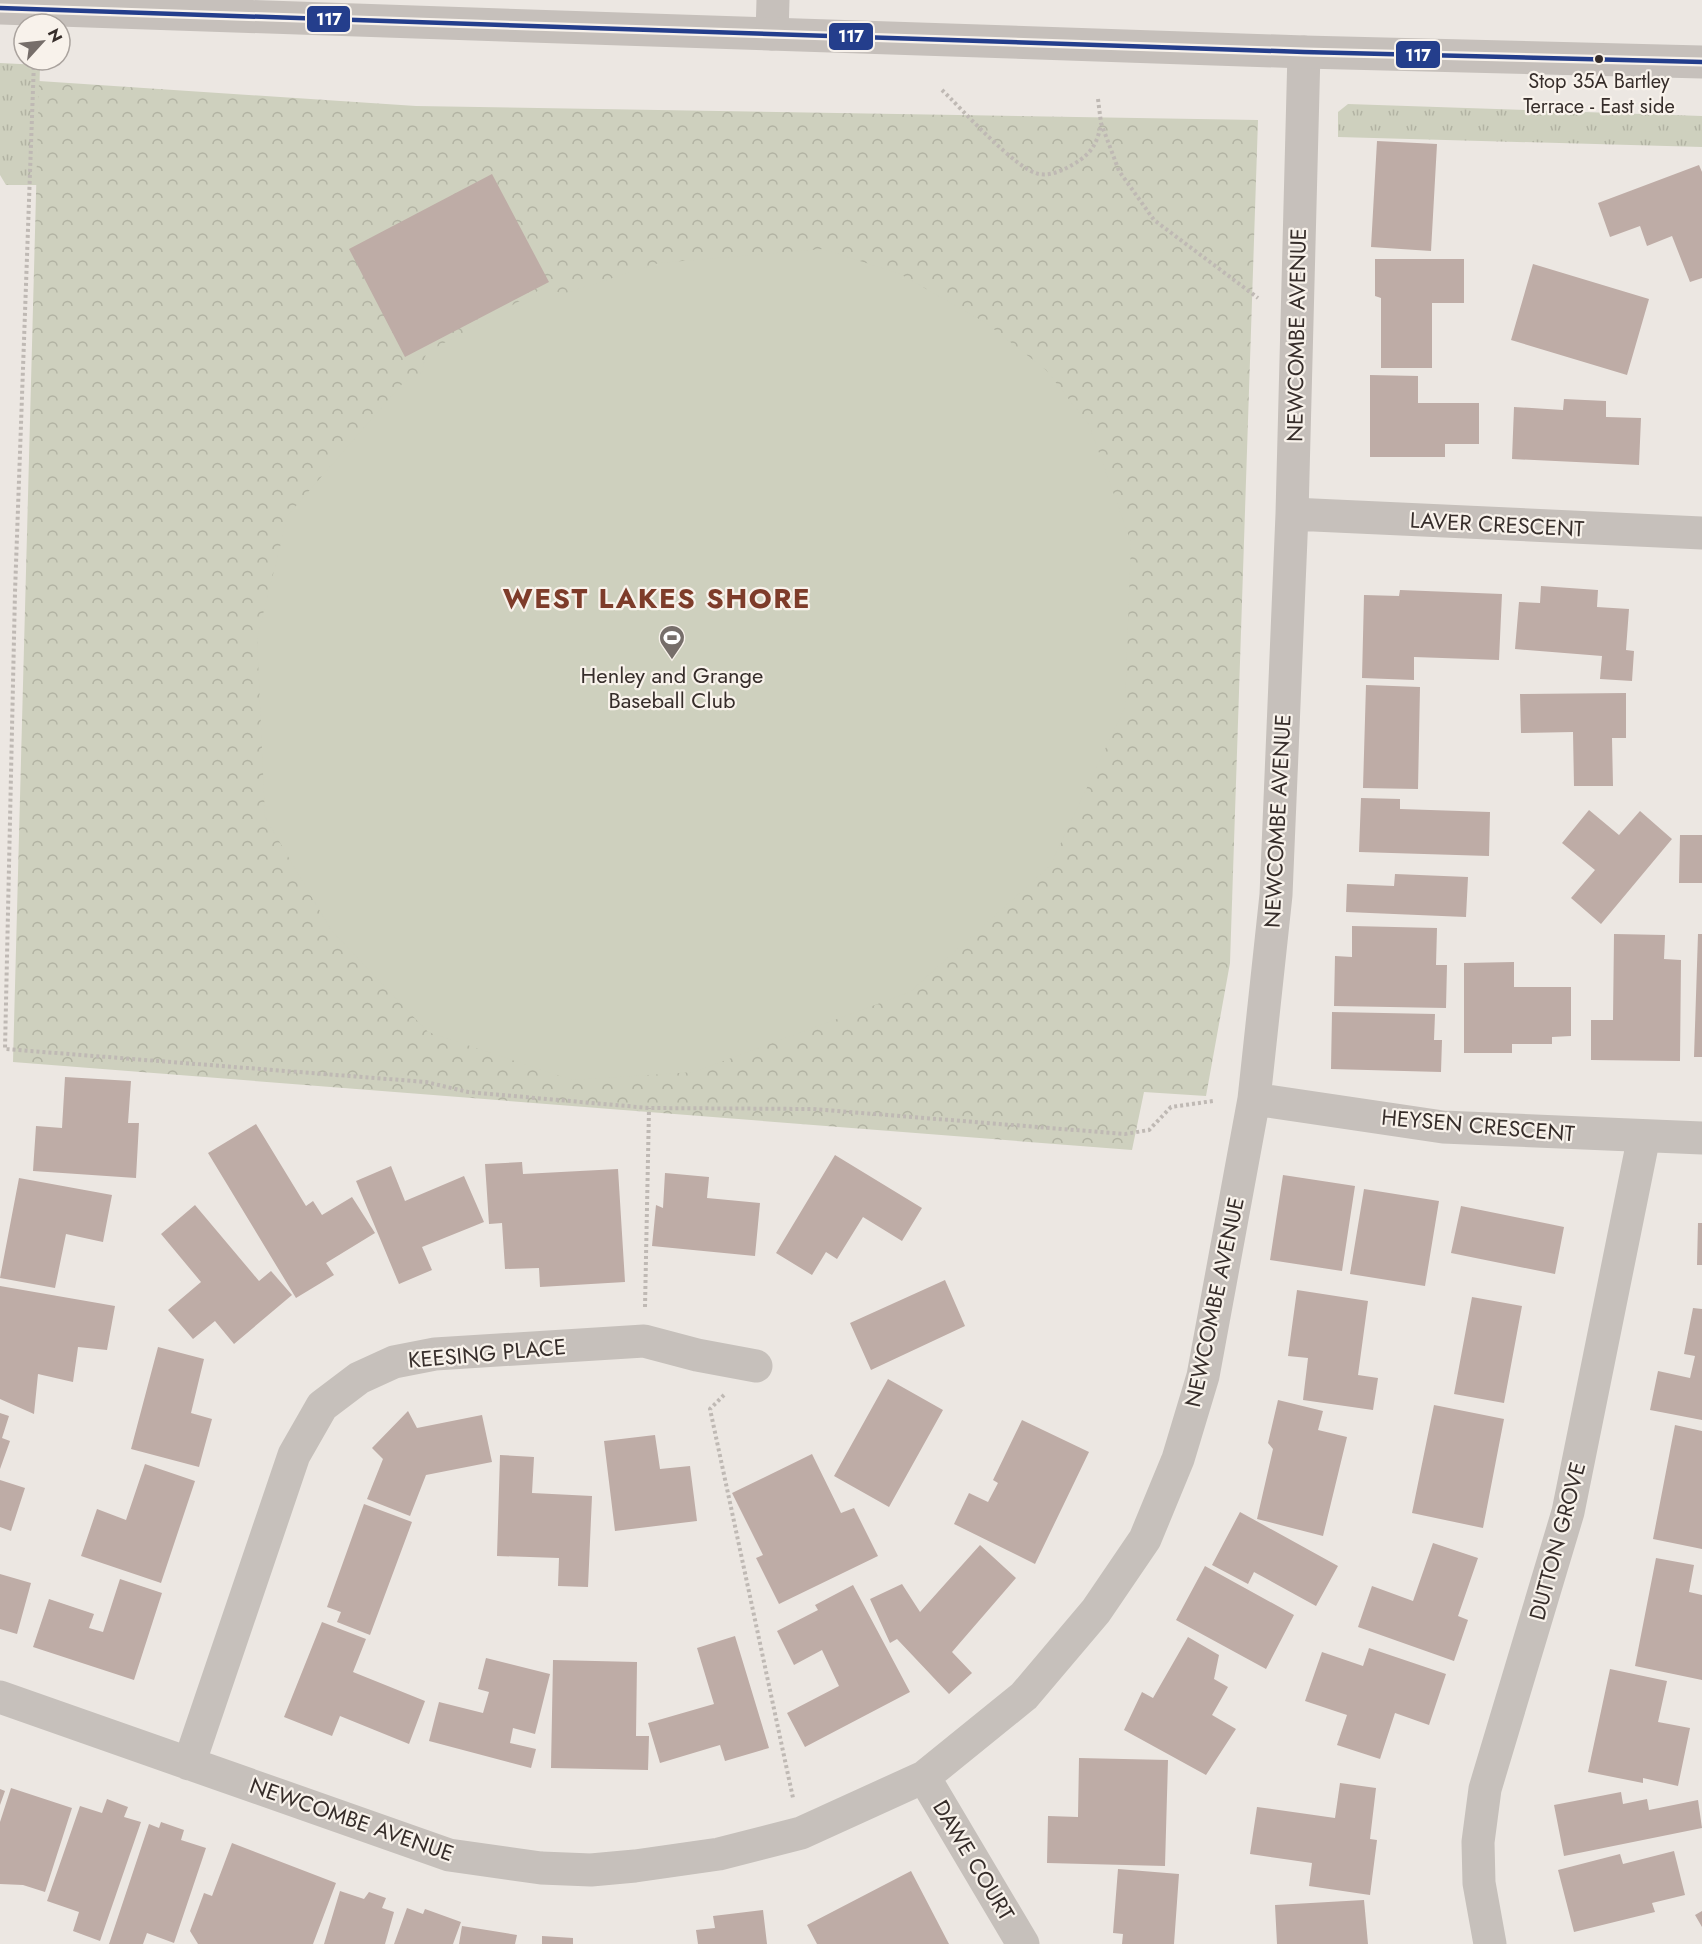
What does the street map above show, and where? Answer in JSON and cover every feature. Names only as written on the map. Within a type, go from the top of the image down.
[{"type":"street","points":[[772,34],[773,0]]},
{"type":"street","points":[[0,8],[1304,52],[1702,62]]},
{"type":"street","name":"NEWCOMBE AVENUE","points":[[0,1697],[449,1855],[541,1868],[591,1870],[719,1854],[801,1833],[924,1778],[1024,1696],[1096,1611],[1145,1539],[1178,1459],[1203,1376],[1254,1099],[1276,895],[1292,514],[1304,52]]},
{"type":"street","name":"LAVER CRESCENT","points":[[1292,514],[1702,533]]},
{"type":"street","name":"HEYSEN CRESCENT","points":[[1254,1099],[1443,1126],[1702,1138]]},
{"type":"street","name":"DUTTON GROVE","points":[[1490,1944],[1479,1883],[1478,1842],[1485,1789],[1569,1512],[1644,1136]]},
{"type":"street","name":"KEESING PLACE","points":[[189,1764],[294,1455],[322,1406],[359,1378],[394,1362],[435,1354],[644,1341],[697,1355],[756,1366]]},
{"type":"street","name":"DAWE COURT","points":[[924,1778],[1023,1944]]},
{"type":"path","points":[[34,72],[15,592],[5,1049],[426,1082],[468,1092],[649,1108],[812,1109],[1125,1134],[1149,1130],[1171,1107],[1213,1101]]},
{"type":"path","points":[[942,90],[1018,163],[1038,174],[1058,173],[1082,159],[1097,142],[1101,123]]},
{"type":"path","points":[[1098,99],[1101,123],[1119,171],[1155,220],[1258,298]]},
{"type":"path","points":[[644,1341],[649,1108]]},
{"type":"path","points":[[756,1366],[710,1408],[801,1833]]},
{"type":"green space","points":[[0,63],[12,64],[12,72],[40,72],[37,185],[6,185],[0,175]]},
{"type":"green space","points":[[39,81],[416,106],[1258,120],[1230,963],[1206,1096],[1144,1092],[1132,1150],[13,1062]]},
{"type":"green space","points":[[1348,104],[1702,116],[1702,147],[1338,137],[1338,112]]},
{"type":"green space","points":[[823,249],[900,274],[986,323],[1046,370],[1089,425],[1131,542],[1125,707],[1050,866],[910,992],[694,1072],[572,1080],[428,1032],[331,930],[265,817],[257,638],[288,515],[403,383],[422,372],[426,353],[545,287],[563,294],[659,263]]},
{"type":"building","points":[[1377,141],[1437,144],[1431,251],[1371,247]]},
{"type":"building","points":[[1699,165],[1702,172],[1702,278],[1690,282],[1672,236],[1647,246],[1640,226],[1610,237],[1598,203]]},
{"type":"building","points":[[492,174],[549,282],[405,357],[349,249]]},
{"type":"building","points":[[1375,259],[1464,259],[1464,303],[1432,303],[1432,368],[1381,368],[1381,298],[1375,296]]},
{"type":"building","points":[[1533,264],[1649,299],[1627,375],[1511,340]]},
{"type":"building","points":[[1370,375],[1418,376],[1418,403],[1479,403],[1479,444],[1445,444],[1445,457],[1370,457]]},
{"type":"building","points":[[1564,399],[1606,401],[1606,417],[1641,418],[1639,465],[1512,459],[1514,407],[1563,410]]},
{"type":"building","points":[[1541,586],[1598,590],[1597,607],[1629,609],[1626,650],[1634,651],[1632,681],[1600,679],[1602,656],[1515,649],[1519,602],[1540,603]]},
{"type":"building","points":[[1400,590],[1502,594],[1499,660],[1414,657],[1414,680],[1362,678],[1364,595],[1399,596]]},
{"type":"building","points":[[1366,685],[1420,687],[1418,789],[1363,788]]},
{"type":"building","points":[[1626,693],[1626,738],[1612,738],[1613,786],[1574,786],[1573,732],[1521,733],[1520,694]]},
{"type":"building","points":[[1361,798],[1400,799],[1400,809],[1490,812],[1489,856],[1359,852]]},
{"type":"building","points":[[1589,810],[1619,835],[1640,811],[1672,839],[1601,924],[1571,898],[1595,870],[1562,843]]},
{"type":"building","points":[[1680,835],[1702,835],[1702,883],[1679,883]]},
{"type":"building","points":[[1395,874],[1468,877],[1466,917],[1346,912],[1347,884],[1394,886]]},
{"type":"building","points":[[1352,926],[1437,928],[1436,965],[1447,965],[1446,1008],[1334,1006],[1335,956],[1352,957]]},
{"type":"building","points":[[1614,934],[1665,935],[1664,959],[1681,960],[1680,1061],[1591,1060],[1591,1020],[1613,1020]]},
{"type":"building","points":[[1698,934],[1702,934],[1702,1057],[1694,1057]]},
{"type":"building","points":[[1514,962],[1514,987],[1571,987],[1571,1036],[1552,1037],[1552,1044],[1512,1044],[1512,1053],[1464,1053],[1464,963]]},
{"type":"building","points":[[1332,1012],[1435,1014],[1434,1040],[1442,1040],[1441,1072],[1331,1069]]},
{"type":"building","points":[[65,1077],[131,1081],[128,1123],[139,1123],[136,1178],[33,1171],[36,1126],[62,1128]]},
{"type":"building","points":[[256,1124],[306,1206],[313,1201],[322,1215],[352,1197],[375,1233],[326,1263],[334,1275],[296,1298],[208,1153]]},
{"type":"building","points":[[835,1155],[922,1208],[902,1241],[863,1217],[837,1259],[826,1252],[812,1275],[776,1253]]},
{"type":"building","points":[[522,1162],[523,1174],[618,1169],[625,1282],[540,1287],[539,1268],[505,1269],[502,1223],[489,1224],[485,1164]]},
{"type":"building","points":[[391,1166],[405,1201],[464,1176],[484,1222],[422,1247],[432,1270],[399,1284],[356,1181]]},
{"type":"building","points":[[665,1173],[709,1177],[707,1198],[760,1203],[755,1256],[652,1246],[656,1205],[663,1208]]},
{"type":"building","points":[[1283,1175],[1355,1186],[1342,1271],[1270,1260]]},
{"type":"building","points":[[19,1178],[112,1195],[103,1242],[66,1234],[55,1288],[0,1278]]},
{"type":"building","points":[[1364,1189],[1439,1201],[1425,1286],[1350,1274]]},
{"type":"building","points":[[195,1205],[259,1281],[271,1271],[292,1295],[234,1344],[215,1321],[193,1339],[168,1310],[201,1282],[161,1234]]},
{"type":"building","points":[[1461,1206],[1564,1227],[1555,1274],[1451,1253]]},
{"type":"building","points":[[1698,1223],[1702,1223],[1702,1265],[1697,1265]]},
{"type":"building","points":[[945,1280],[965,1326],[871,1370],[850,1323]]},
{"type":"building","points":[[0,1286],[115,1306],[107,1350],[78,1347],[73,1382],[38,1374],[34,1414],[0,1399]]},
{"type":"building","points":[[1297,1290],[1368,1301],[1358,1375],[1378,1378],[1373,1410],[1303,1400],[1308,1358],[1288,1356]]},
{"type":"building","points":[[1472,1297],[1522,1306],[1504,1403],[1454,1394]]},
{"type":"building","points":[[1693,1308],[1702,1309],[1702,1420],[1650,1410],[1658,1371],[1690,1378],[1695,1356],[1684,1354]]},
{"type":"building","points":[[158,1347],[204,1359],[191,1413],[212,1419],[199,1467],[131,1449]]},
{"type":"building","points":[[888,1379],[943,1410],[889,1507],[834,1476]]},
{"type":"building","points":[[1278,1400],[1323,1411],[1318,1430],[1347,1437],[1323,1536],[1257,1519],[1273,1449],[1268,1443]]},
{"type":"building","points":[[1434,1405],[1504,1419],[1483,1528],[1412,1513]]},
{"type":"building","points":[[408,1411],[417,1428],[482,1415],[492,1462],[426,1475],[410,1516],[367,1499],[383,1459],[372,1448]]},
{"type":"building","points":[[0,1413],[9,1416],[2,1438],[10,1441],[0,1469]]},
{"type":"building","points":[[1022,1420],[1089,1452],[1035,1564],[954,1524],[969,1493],[988,1502],[998,1483],[993,1480]]},
{"type":"building","points":[[1675,1425],[1702,1431],[1702,1549],[1653,1539]]},
{"type":"building","points":[[655,1435],[660,1469],[690,1466],[697,1521],[615,1531],[604,1441]]},
{"type":"building","points":[[812,1454],[841,1513],[854,1508],[878,1556],[779,1604],[756,1558],[763,1555],[732,1493]]},
{"type":"building","points":[[500,1455],[534,1457],[532,1493],[592,1496],[588,1587],[558,1586],[559,1558],[497,1556]]},
{"type":"building","points":[[145,1464],[195,1481],[161,1583],[81,1556],[97,1509],[126,1520]]},
{"type":"building","points":[[0,1480],[25,1488],[11,1531],[0,1527]]},
{"type":"building","points":[[364,1504],[412,1522],[370,1635],[337,1622],[341,1612],[327,1607]]},
{"type":"building","points":[[1240,1512],[1338,1566],[1316,1606],[1254,1572],[1248,1584],[1212,1565]]},
{"type":"building","points":[[1433,1543],[1478,1558],[1458,1616],[1468,1620],[1454,1661],[1358,1627],[1372,1586],[1413,1601]]},
{"type":"building","points":[[980,1545],[1016,1578],[952,1652],[972,1673],[949,1694],[897,1639],[890,1643],[870,1599],[902,1584],[920,1612]]},
{"type":"building","points":[[1656,1558],[1694,1565],[1689,1592],[1702,1595],[1702,1680],[1635,1666]]},
{"type":"building","points":[[1205,1566],[1294,1615],[1266,1669],[1176,1620]]},
{"type":"building","points":[[0,1574],[31,1583],[17,1634],[0,1629]]},
{"type":"building","points":[[120,1579],[162,1593],[134,1680],[33,1647],[49,1599],[94,1614],[89,1628],[103,1632]]},
{"type":"building","points":[[853,1585],[910,1692],[805,1747],[787,1713],[839,1686],[822,1650],[794,1665],[777,1631],[818,1610],[815,1605]]},
{"type":"building","points":[[322,1622],[366,1639],[353,1672],[425,1701],[409,1744],[340,1716],[332,1736],[284,1717]]},
{"type":"building","points":[[735,1636],[769,1748],[725,1761],[720,1745],[660,1763],[648,1723],[714,1704],[697,1648]]},
{"type":"building","points":[[1188,1637],[1219,1655],[1214,1679],[1228,1687],[1212,1715],[1236,1729],[1206,1775],[1124,1730],[1142,1692],[1153,1698]]},
{"type":"building","points":[[1369,1648],[1446,1674],[1429,1725],[1395,1713],[1380,1759],[1337,1745],[1347,1715],[1305,1701],[1322,1652],[1363,1666]]},
{"type":"building","points":[[486,1658],[550,1674],[535,1734],[513,1728],[510,1743],[536,1749],[531,1768],[429,1741],[439,1702],[483,1713],[489,1692],[478,1689]]},
{"type":"building","points":[[553,1660],[637,1662],[636,1736],[649,1736],[648,1770],[551,1768]]},
{"type":"building","points":[[1610,1669],[1667,1681],[1658,1722],[1690,1728],[1678,1786],[1643,1778],[1643,1783],[1588,1772]]},
{"type":"building","points":[[1079,1758],[1168,1760],[1165,1866],[1047,1863],[1048,1816],[1078,1817]]},
{"type":"building","points":[[1340,1783],[1376,1788],[1370,1839],[1377,1840],[1370,1895],[1309,1886],[1312,1863],[1250,1854],[1257,1807],[1335,1818]]},
{"type":"building","points":[[11,1788],[72,1808],[45,1892],[23,1885],[0,1884],[0,1822]]},
{"type":"building","points":[[0,1789],[5,1791],[0,1805]]},
{"type":"building","points":[[1621,1792],[1623,1804],[1647,1799],[1649,1810],[1698,1800],[1702,1828],[1564,1856],[1554,1805]]},
{"type":"building","points":[[107,1799],[128,1807],[124,1817],[141,1822],[100,1941],[73,1931],[79,1912],[47,1901],[80,1806],[102,1813]]},
{"type":"building","points":[[161,1822],[184,1830],[181,1840],[206,1848],[174,1943],[147,1933],[143,1944],[109,1944],[149,1824],[159,1828]]},
{"type":"building","points":[[232,1843],[336,1883],[313,1944],[198,1944],[190,1931],[204,1893],[212,1896]]},
{"type":"building","points":[[1674,1851],[1685,1895],[1652,1903],[1655,1912],[1574,1932],[1558,1870],[1620,1854],[1623,1864]]},
{"type":"building","points":[[1118,1869],[1179,1874],[1174,1944],[1122,1944],[1123,1934],[1113,1933]]},
{"type":"building","points":[[911,1871],[949,1944],[817,1944],[807,1925]]},
{"type":"building","points":[[340,1891],[364,1899],[369,1892],[386,1898],[382,1908],[394,1912],[385,1944],[324,1944]]},
{"type":"building","points":[[1364,1900],[1368,1944],[1277,1944],[1275,1905]]},
{"type":"building","points":[[407,1908],[423,1914],[425,1909],[461,1922],[453,1944],[394,1944]]},
{"type":"building","points":[[763,1910],[767,1944],[698,1944],[696,1930],[715,1928],[713,1916]]},
{"type":"building","points":[[1702,1911],[1702,1927],[1695,1915]]},
{"type":"building","points":[[462,1926],[517,1935],[515,1944],[459,1944]]},
{"type":"building","points":[[542,1936],[573,1938],[573,1944],[542,1944]]},
{"type":"transit line","name":"117","points":[[0,8],[1304,52],[1702,62]]},
{"type":"place","name":"Stop 35A Bartley Terrace - East side","points":[[1599,59]]},
{"type":"place","name":"Henley and Grange Baseball Club","points":[[672,661]]},
{"type":"district","name":"WEST LAKES SHORE","points":[[657,598]]}]
